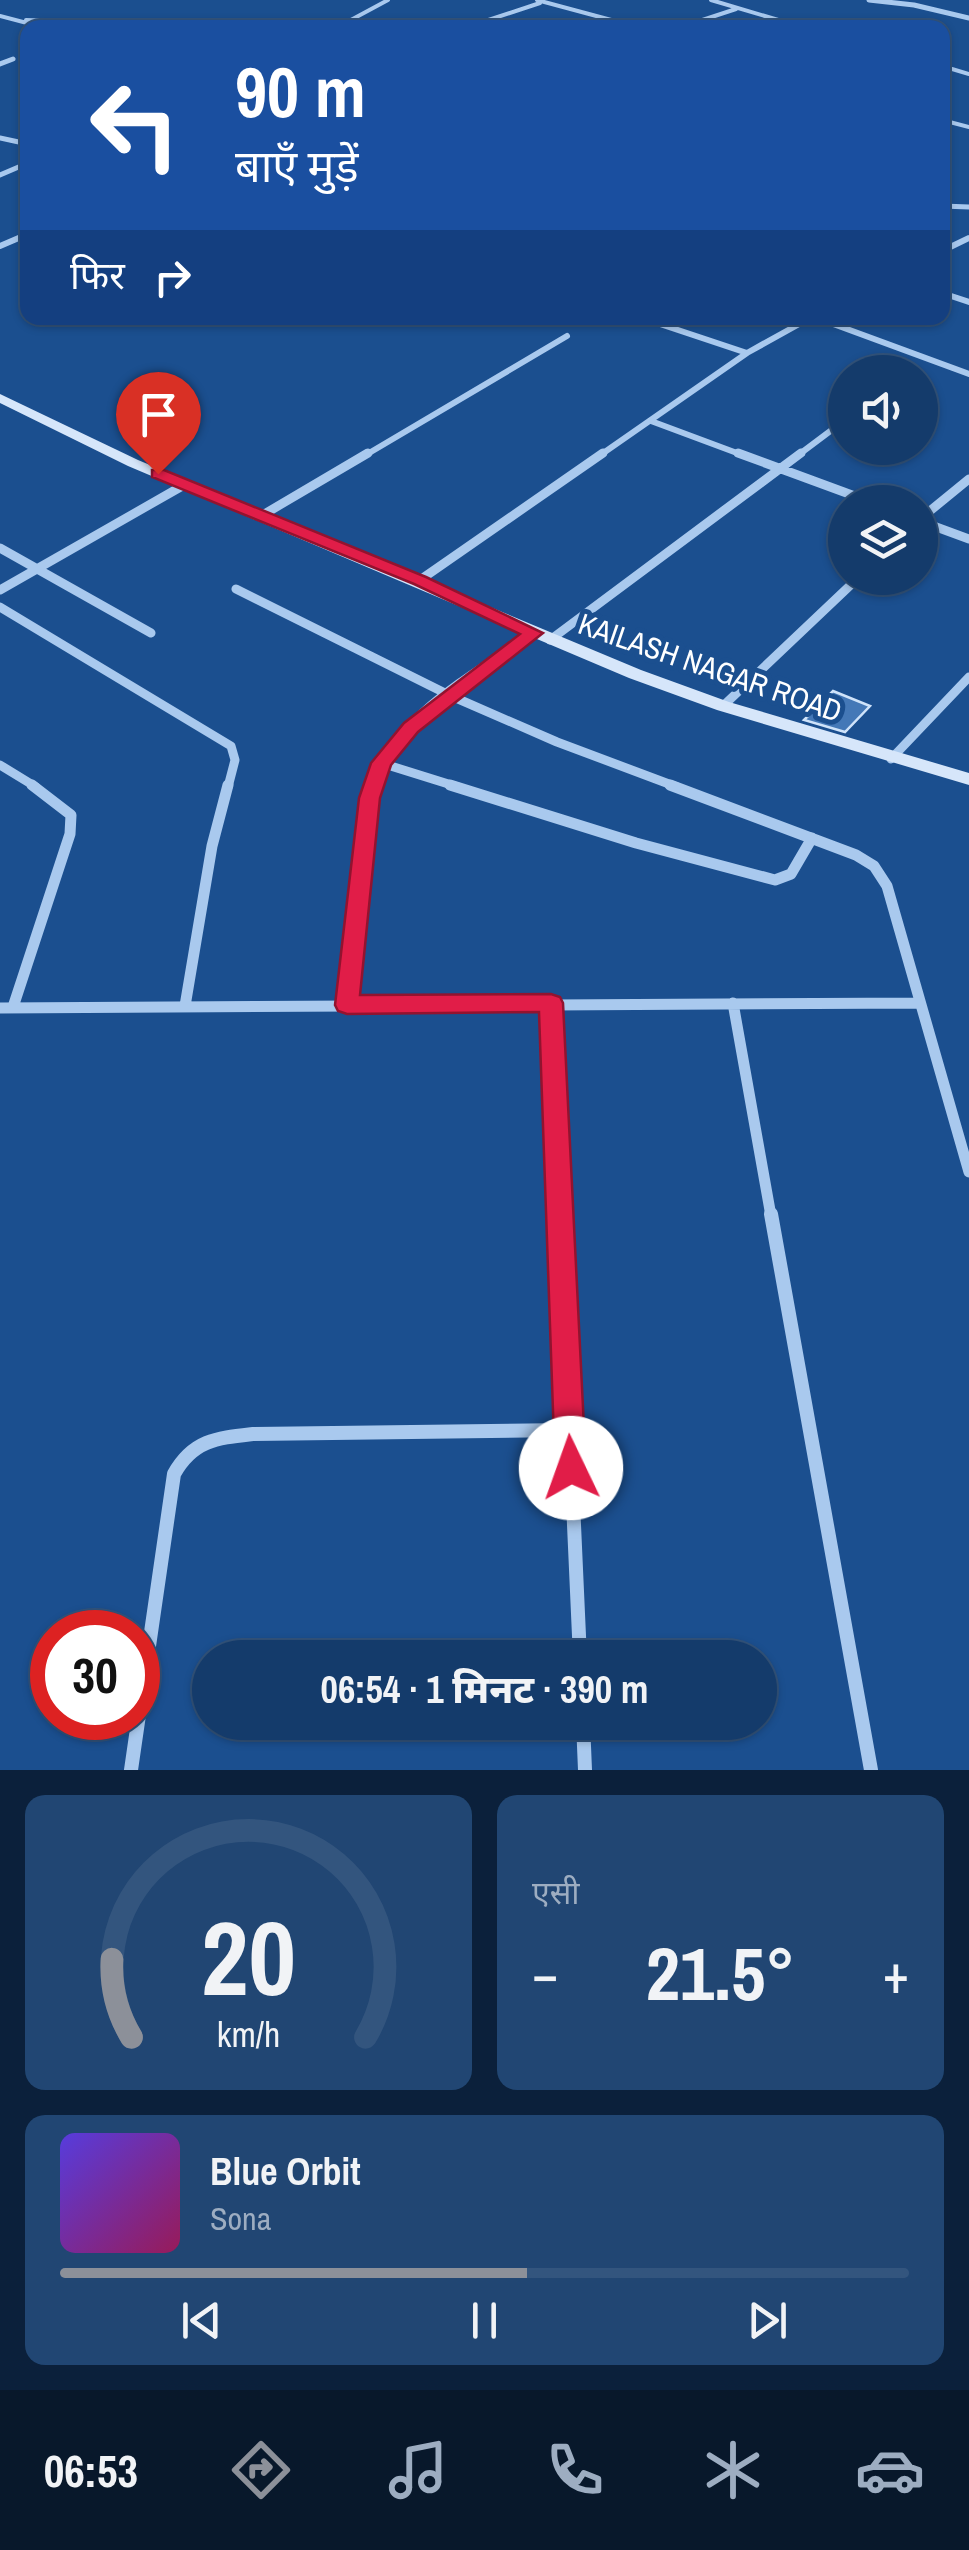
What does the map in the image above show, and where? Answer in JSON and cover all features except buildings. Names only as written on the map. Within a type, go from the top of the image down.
[{"type":"street","points":[[868,0],[914,4],[969,18]]},
{"type":"street","points":[[0,64],[13,59]]},
{"type":"street","points":[[663,325],[747,353]]},
{"type":"street","points":[[420,580],[747,353],[801,325]]},
{"type":"street","points":[[833,325],[969,374]]},
{"type":"street","points":[[261,516],[567,336]]},
{"type":"street","name":"KAILASH NAGAR ROAD","points":[[0,398],[184,484],[420,580],[550,640],[723,706],[891,759],[969,779]]},
{"type":"street","points":[[650,421],[828,486]]},
{"type":"street","points":[[550,640],[828,433]]},
{"type":"street","points":[[938,505],[969,479]]},
{"type":"street","points":[[0,590],[184,484]]},
{"type":"street","points":[[938,527],[969,540]]},
{"type":"street","points":[[0,548],[152,633]]},
{"type":"street","points":[[236,589],[449,695],[557,742],[812,838],[874,866],[888,886],[969,1172]]},
{"type":"street","points":[[723,706],[840,595]]},
{"type":"street","points":[[0,607],[231,746],[234,760],[212,846],[185,1006]]},
{"type":"street","points":[[347,1005],[369,798],[382,763],[411,727],[533,633]]},
{"type":"street","points":[[891,759],[969,676]]},
{"type":"street","points":[[382,763],[636,843],[776,880],[791,874],[812,838]]},
{"type":"street","points":[[0,765],[56,800],[70,815],[70,834],[14,1008]]},
{"type":"street","points":[[551,1003],[579,1640]]},
{"type":"street","points":[[733,1003],[871,1770]]},
{"type":"street","points":[[0,1008],[920,1003]]},
{"type":"street","points":[[131,1770],[174,1474],[184,1452],[202,1440],[253,1434],[569,1430]]},
{"type":"street","points":[[584,1740],[585,1770]]},
{"type":"lane","points":[[351,20],[388,0]]},
{"type":"lane","points":[[537,0],[611,20]]},
{"type":"lane","points":[[711,0],[777,20]]},
{"type":"lane","points":[[489,20],[544,2]]},
{"type":"lane","points":[[701,20],[736,8]]},
{"type":"lane","points":[[0,16],[26,20]]},
{"type":"route","points":[[158,474],[420,580],[533,633],[411,727],[382,763],[369,798],[347,1005],[551,1003],[571,1468]]}]
